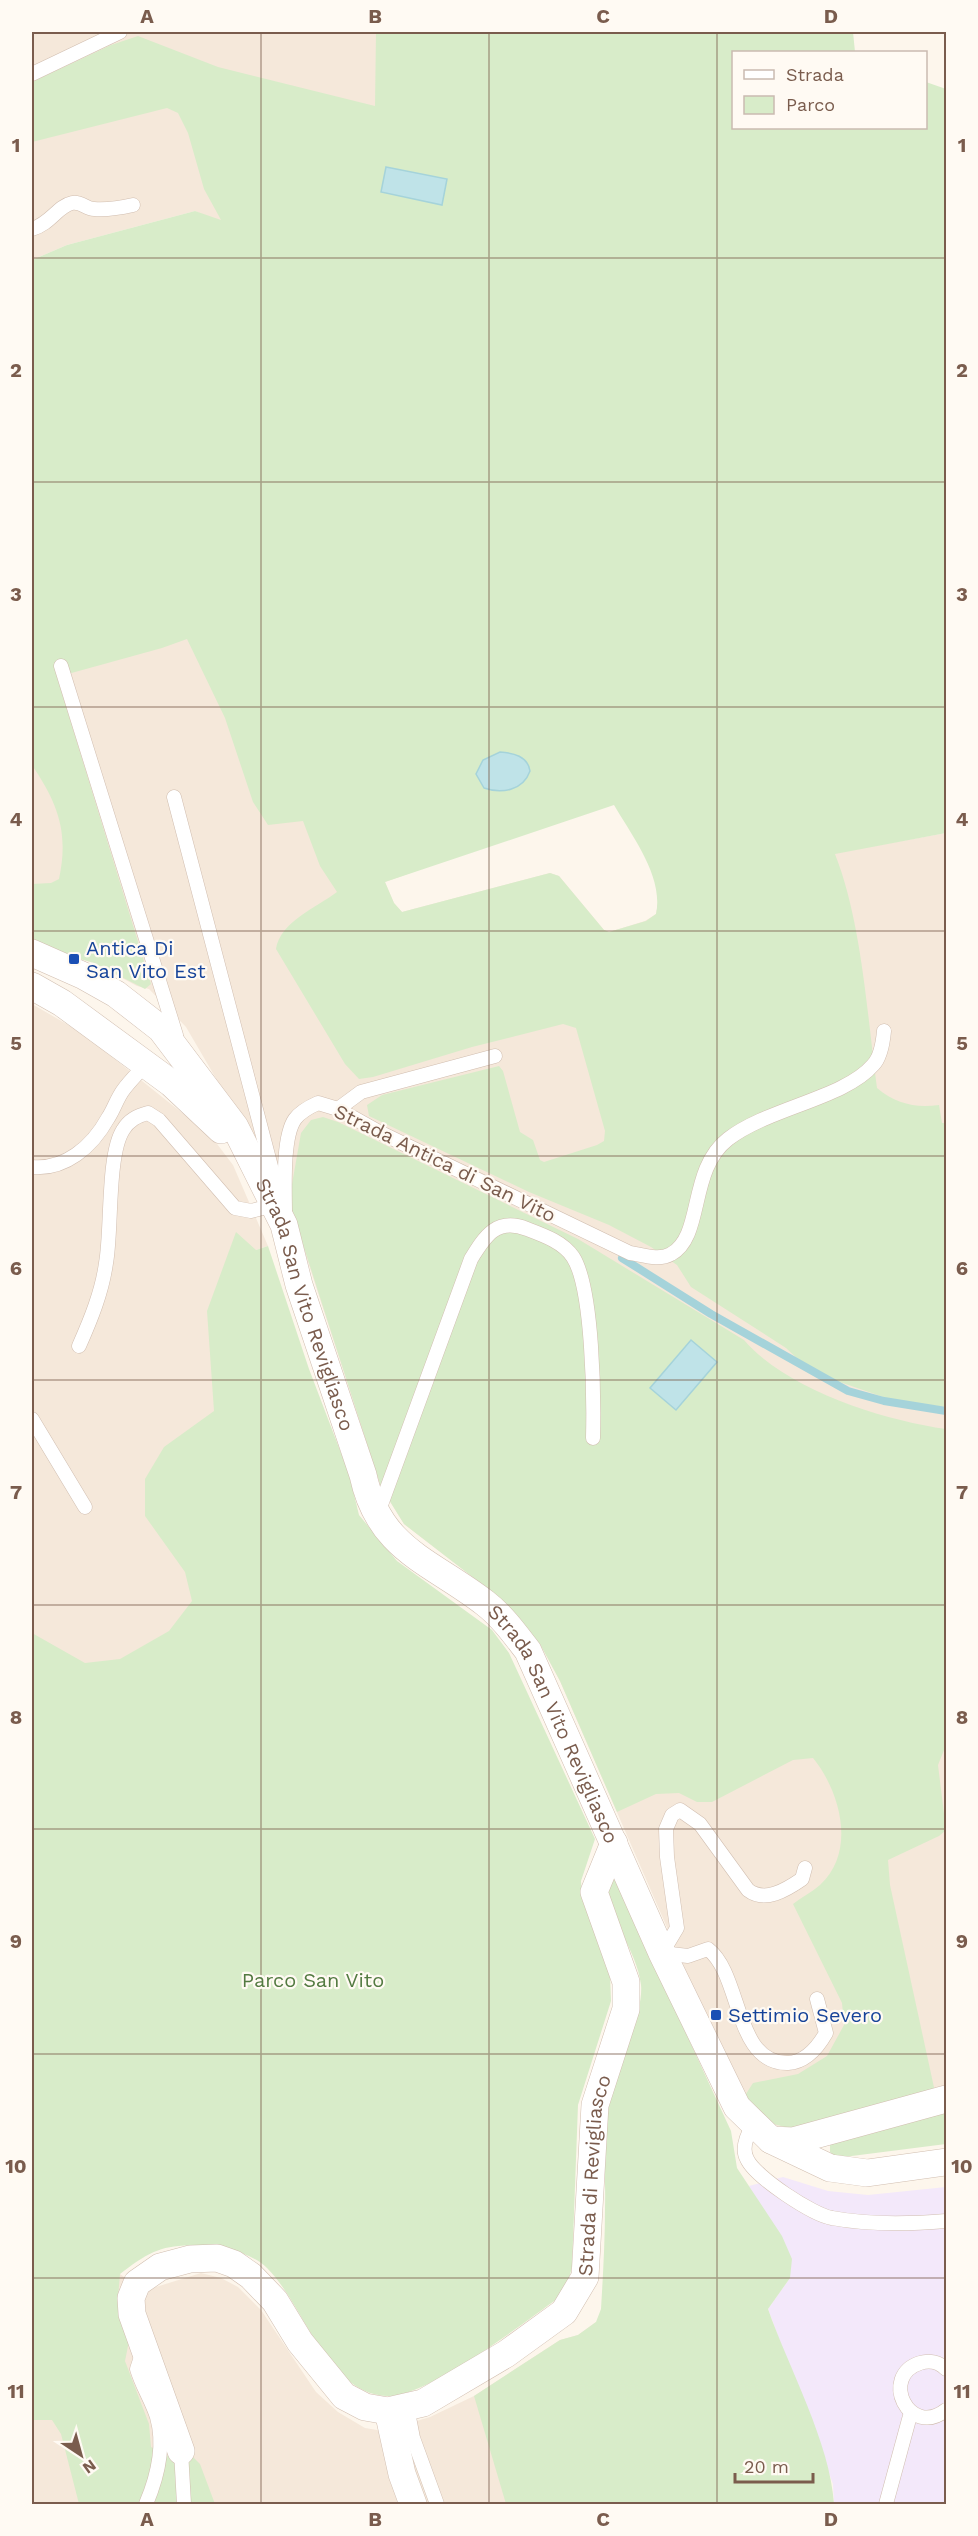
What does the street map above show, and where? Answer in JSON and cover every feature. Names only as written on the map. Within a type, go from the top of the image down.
[{"type":"street","name":"Strada San Vito Revigliasco","points":[[32,953],[84,976],[116,994],[161,1029],[235,1127],[251,1164],[279,1215],[302,1295],[363,1475],[369,1500],[377,1515],[400,1545],[486,1603],[508,1624],[528,1651],[662,1953],[717,2070],[737,2107],[762,2133]]},
{"type":"street","name":"Strada San Vito Revigliasco","points":[[32,986],[62,1003],[208,1114],[251,1164]]},
{"type":"street","name":"Strada di Revigliasco","points":[[398,2409],[423,2403],[506,2354],[564,2312],[585,2277],[595,2105],[626,2009],[626,1982],[594,1892],[614,1843]]},
{"type":"street","points":[[762,2133],[794,2141],[946,2099]]},
{"type":"street","points":[[762,2133],[816,2163],[848,2172],[867,2173],[946,2162]]},
{"type":"street","points":[[181,2451],[132,2314],[131,2298],[138,2283],[160,2267],[190,2259],[217,2258],[234,2264],[259,2284],[274,2301],[322,2371],[344,2396],[364,2407],[398,2409],[402,2474],[413,2505]]},
{"type":"lane","points":[[34,73],[120,32]]},
{"type":"lane","points":[[32,229],[51,220],[60,209],[71,203],[83,204],[91,210],[133,205]]},
{"type":"lane","points":[[61,666],[169,1017],[188,1062]]},
{"type":"lane","points":[[79,1346],[99,1293],[106,1264],[116,1155],[122,1132],[134,1117],[148,1113],[159,1120],[235,1208],[279,1215],[274,1171],[174,797]]},
{"type":"lane","name":"Strada Antica di San Vito","points":[[279,1215],[288,1137],[293,1121],[302,1110],[318,1103],[338,1109],[379,1132],[630,1253],[655,1257],[671,1254],[686,1239],[705,1166],[718,1147],[761,1118],[848,1085],[874,1065],[883,1044],[884,1031]]},
{"type":"lane","points":[[338,1109],[361,1092],[495,1056]]},
{"type":"lane","points":[[32,1167],[48,1169],[70,1160],[93,1140],[123,1090],[145,1065]]},
{"type":"lane","points":[[377,1515],[471,1260],[494,1228],[505,1224],[519,1226],[545,1236],[573,1257],[586,1299],[594,1412],[593,1438]]},
{"type":"lane","points":[[32,1419],[85,1507]]},
{"type":"lane","points":[[805,1868],[802,1879],[789,1888],[763,1897],[755,1895],[748,1890],[700,1824],[680,1810],[672,1815],[666,1829],[667,1857],[677,1928],[662,1953],[688,1956],[708,1949],[714,1954],[723,1965],[746,2032],[769,2060],[779,2063],[794,2063],[819,2045],[826,2033],[817,1999]]},
{"type":"lane","points":[[762,2133],[745,2138],[746,2158],[762,2179],[830,2218],[916,2224],[946,2221]]},
{"type":"lane","points":[[144,2349],[137,2369],[157,2417],[159,2432],[158,2470],[146,2505]]},
{"type":"lane","points":[[946,2369],[933,2362],[923,2361],[907,2370],[902,2379],[900,2397],[911,2412],[928,2417],[937,2416],[946,2410]]},
{"type":"lane","points":[[398,2409],[413,2438],[437,2505]]},
{"type":"lane","points":[[886,2505],[911,2412]]},
{"type":"lane","points":[[181,2451],[184,2505]]},
{"type":"shaded area","points":[[32,32],[376,32],[376,106],[441,328],[195,211],[67,245],[32,260]]},
{"type":"shaded area","points":[[32,388],[458,856],[385,882],[394,903],[402,912],[550,873],[559,876],[604,930],[609,932],[645,921],[656,914],[658,904],[835,853],[946,833],[946,2089],[777,2126],[753,2109],[695,1992],[560,1681],[540,1644],[501,1599],[404,1524],[381,1487],[281,1179],[235,1111],[186,1027],[149,989],[137,986],[94,963],[32,945]]},
{"type":"shaded area","points":[[32,1004],[82,1033],[211,1136],[233,1165],[268,1246],[256,1250],[222,1602],[152,1657],[32,1677]]},
{"type":"shaded area","points":[[783,2177],[828,2191],[868,2195],[946,2187],[946,2504],[834,2504],[833,2484],[768,2309],[790,2278],[749,2186]]},
{"type":"shaded area","points":[[201,2273],[221,2278],[238,2287],[261,2310],[316,2392],[338,2412],[365,2428],[383,2431],[430,2417],[474,2396],[560,2340],[578,2335],[596,2322],[641,2504],[32,2504],[32,2291],[120,2274],[143,2291]]},
{"type":"green space","points":[[376,32],[853,32],[855,51],[732,51],[732,129],[927,129],[927,82],[946,89],[946,833],[835,854],[852,909],[858,939],[877,1088],[891,1098],[906,1104],[939,1105],[942,1123],[946,1123],[946,1407],[892,1400],[834,1380],[803,1364],[786,1348],[691,1287],[677,1265],[651,1247],[609,1225],[529,1192],[369,1116],[367,1105],[382,1095],[499,1066],[503,1071],[520,1132],[533,1140],[540,1160],[544,1162],[597,1145],[604,1141],[605,1131],[576,1028],[563,1024],[472,1047],[373,1077],[359,1079],[345,1064],[276,949],[279,939],[292,923],[337,892],[320,866],[303,821],[268,825],[253,802],[225,718],[187,639],[57,677],[151,984],[145,989],[94,963],[32,945],[32,884],[51,883],[59,879],[63,847],[55,806],[32,765],[32,260],[67,245],[195,211],[221,220],[204,189],[188,133],[178,113],[167,108],[32,142],[32,82],[111,45],[138,36],[218,67],[375,106]],"holes":[[[614,805],[651,871],[657,900],[656,914],[646,921],[609,932],[604,930],[559,876],[550,873],[402,912],[394,903],[385,882]]]},
{"type":"green space","points":[[323,1117],[338,1122],[578,1239],[744,1340],[762,1358],[810,1388],[866,1410],[921,1425],[946,1429],[946,1745],[938,1765],[946,1830],[939,1836],[888,1860],[890,1885],[935,2092],[792,2129],[766,2122],[744,2097],[753,2083],[798,2074],[827,2056],[844,2025],[842,2003],[793,1904],[820,1885],[831,1871],[838,1855],[841,1839],[840,1821],[831,1787],[813,1758],[793,1760],[712,1802],[697,1802],[679,1793],[656,1794],[617,1812],[560,1681],[540,1644],[501,1599],[404,1524],[381,1487],[289,1201],[301,1133],[311,1120]]},
{"type":"green space","name":"Parco San Vito","points":[[236,1232],[256,1250],[268,1246],[309,1369],[349,1474],[359,1515],[397,1561],[492,1630],[509,1653],[595,1839],[581,1881],[582,1899],[601,1943],[610,1975],[611,2001],[578,2105],[572,2267],[568,2282],[557,2299],[499,2341],[450,2372],[426,2385],[405,2393],[388,2396],[367,2392],[349,2381],[333,2365],[280,2284],[261,2263],[237,2252],[211,2247],[190,2245],[158,2250],[120,2274],[118,2298],[131,2331],[125,2361],[149,2424],[151,2447],[170,2457],[193,2457],[200,2464],[215,2504],[79,2504],[61,2434],[52,2420],[32,2420],[32,1633],[85,1663],[120,1659],[169,1631],[192,1601],[185,1572],[145,1516],[145,1479],[164,1447],[214,1411],[207,1311]]},
{"type":"green space","points":[[607,1878],[615,1879],[731,2131],[737,2168],[782,2236],[792,2259],[790,2278],[768,2309],[817,2431],[831,2480],[834,2504],[506,2504],[474,2396],[560,2340],[578,2335],[596,2322],[601,2309],[605,2233],[606,2120],[641,1997],[641,1985],[634,1958],[610,1905]]},
{"type":"green space","points":[[946,2109],[946,2144],[836,2158],[830,2152],[830,2143]]},
{"type":"water","points":[[386,167],[447,179],[442,205],[381,192]]},
{"type":"water","points":[[500,752],[515,754],[523,759],[529,766],[530,771],[527,778],[517,787],[504,791],[484,788],[476,774],[483,760]]},
{"type":"water","points":[[691,1340],[717,1362],[676,1410],[650,1388]]},
{"type":"waterway","points":[[622,1258],[711,1314],[848,1391],[884,1401],[946,1411]]},
{"type":"place","name":"Antica Di San Vito Est","points":[[74,959]]},
{"type":"place","name":"Settimio Severo","points":[[716,2015]]}]
